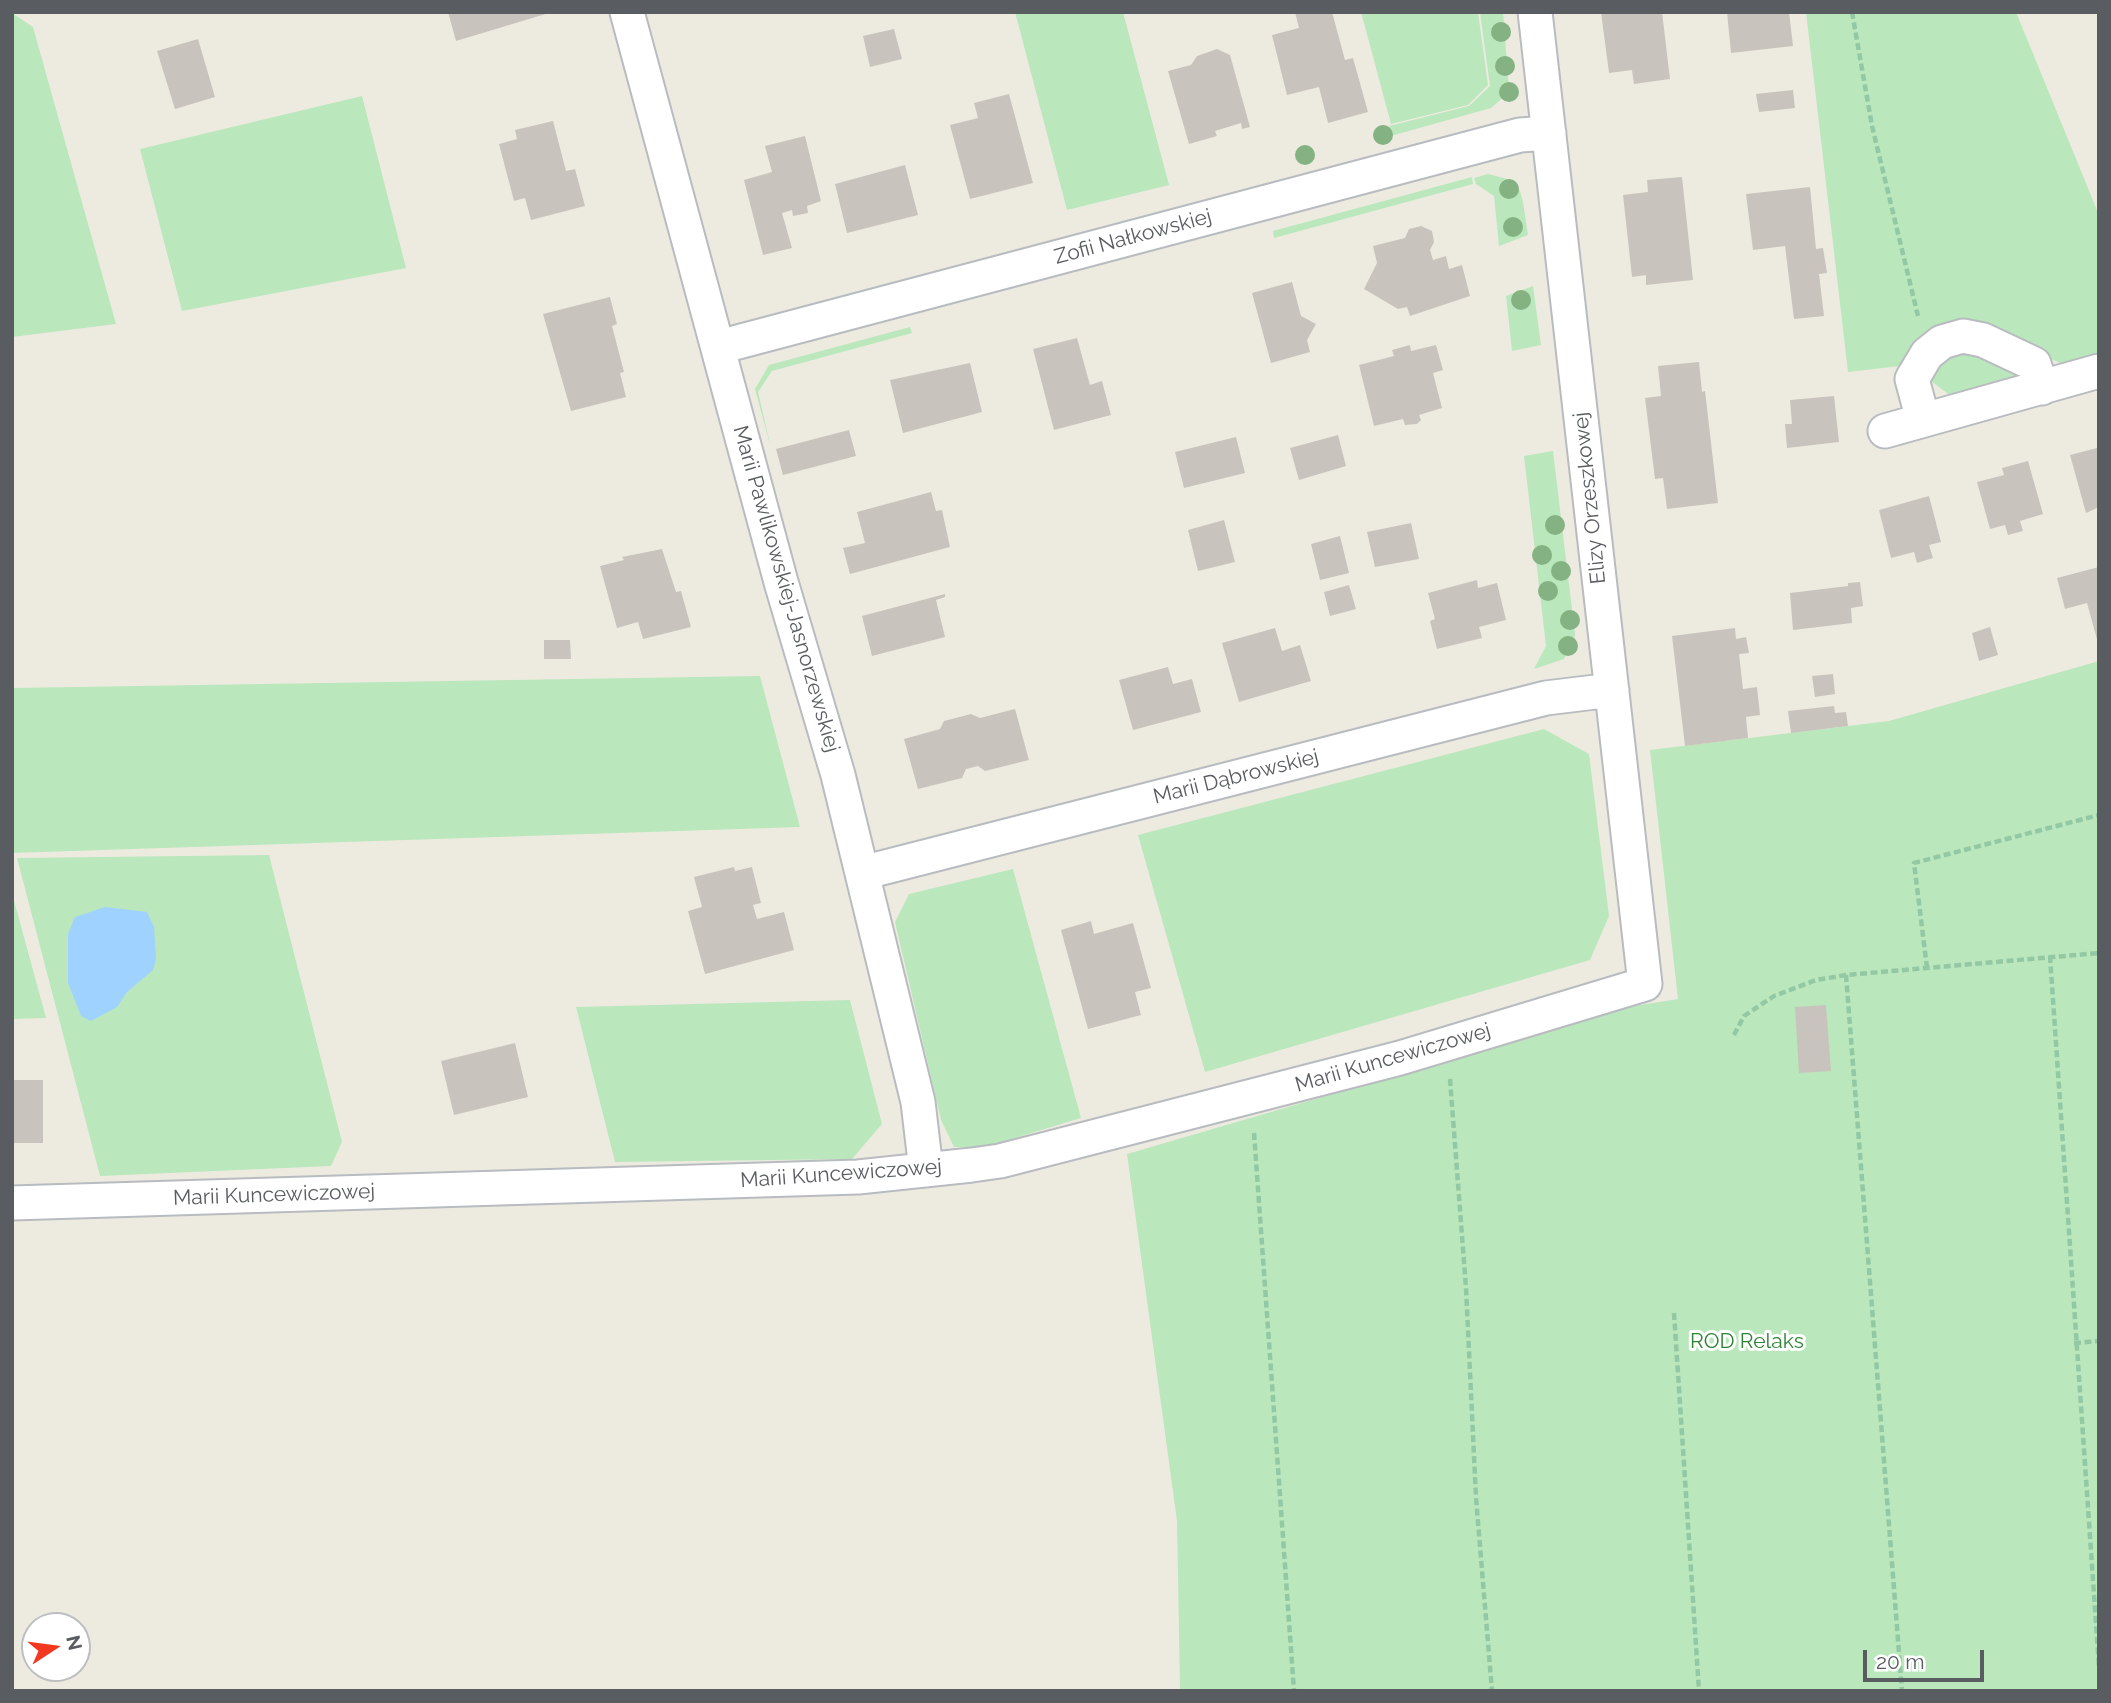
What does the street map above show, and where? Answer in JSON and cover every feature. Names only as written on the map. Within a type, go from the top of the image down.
[{"type":"street","name":"Marii Pawlikowskiej-Jasnorzewskiej","points":[[626,12],[862,873],[918,1102],[926,1170]]},
{"type":"street","name":"Elizy Orzeszkowej","points":[[1535,12],[1645,984]]},
{"type":"street","name":"Zofii Nałkowskiej","points":[[719,347],[1520,135],[1549,133]]},
{"type":"street","points":[[1923,420],[1912,379],[1927,354],[1942,342],[1963,337],[1983,340],[2034,364],[2042,388]]},
{"type":"street","points":[[1885,431],[2099,371]]},
{"type":"street","name":"Marii Dąbrowskiej","points":[[862,873],[1546,698],[1612,690]]},
{"type":"street","name":"Marii Kuncewiczowej","points":[[12,1203],[844,1178],[1000,1161],[1387,1062],[1645,984]]},
{"type":"path","points":[[1852,12],[1872,126],[1927,354]]},
{"type":"path","points":[[1927,968],[1914,863],[2099,815]]},
{"type":"path","points":[[1734,1035],[1744,1016],[1774,996],[1816,981],[1846,975],[2099,953]]},
{"type":"path","points":[[2050,956],[2074,1343],[2099,1667]]},
{"type":"path","points":[[1846,975],[1902,1691]]},
{"type":"path","points":[[1450,1068],[1466,1288],[1476,1498],[1492,1691]]},
{"type":"path","points":[[1253,1127],[1294,1691]]},
{"type":"path","points":[[1674,1313],[1699,1691]]},
{"type":"path","points":[[2074,1343],[2099,1341]]},
{"type":"green space","points":[[1015,12],[1123,12],[1169,185],[1067,210]]},
{"type":"green space","points":[[1361,12],[1478,12],[1488,85],[1468,105],[1391,124]]},
{"type":"green space","points":[[1480,12],[1503,12],[1509,89],[1513,90],[1510,95],[1507,94],[1491,108],[1380,139],[1377,133],[1389,129],[1389,126],[1469,106],[1490,86]]},
{"type":"green space","points":[[1806,12],[2016,12],[2099,215],[2099,353],[2062,364],[2019,344],[1921,340],[1900,366],[1848,372]]},
{"type":"green space","points":[[12,13],[33,27],[116,324],[12,337]]},
{"type":"green space","points":[[362,96],[406,268],[182,311],[140,149]]},
{"type":"green space","points":[[1488,174],[1511,180],[1520,191],[1528,235],[1499,246],[1494,196],[1476,184],[1474,178]]},
{"type":"green space","points":[[1472,177],[1473,184],[1274,238],[1273,231]]},
{"type":"green space","points":[[1533,286],[1541,345],[1512,351],[1506,296]]},
{"type":"green space","points":[[910,327],[912,333],[772,371],[758,392],[771,448],[755,389],[769,365]]},
{"type":"green space","points":[[1971,351],[2026,374],[1951,396],[1928,379],[1934,359]]},
{"type":"green space","points":[[1553,451],[1575,634],[1574,642],[1564,659],[1534,669],[1546,646],[1524,456]]},
{"type":"green space","name":"ROD Relaks","points":[[2099,661],[2099,1691],[1180,1691],[1177,1521],[1127,1154],[1634,1006],[1678,999],[1650,750],[1889,721]]},
{"type":"green space","points":[[760,676],[800,827],[12,853],[12,688]]},
{"type":"green space","points":[[1544,729],[1589,754],[1609,916],[1590,960],[1205,1072],[1138,835]]},
{"type":"green space","points":[[269,855],[342,1142],[331,1166],[100,1176],[17,858]]},
{"type":"green space","points":[[1013,869],[1081,1118],[985,1147],[954,1147],[941,1120],[895,922],[909,894]]},
{"type":"green space","points":[[12,893],[46,1018],[12,1019]]},
{"type":"green space","points":[[850,1000],[882,1124],[852,1159],[615,1162],[576,1007]]},
{"type":"water","points":[[105,907],[147,912],[154,927],[156,959],[153,970],[127,992],[117,1007],[91,1021],[81,1016],[68,983],[68,934],[75,917]]},
{"type":"building","points":[[448,12],[549,12],[549,13],[456,41]]},
{"type":"building","points":[[1295,12],[1332,12],[1345,60],[1353,58],[1368,112],[1328,123],[1319,87],[1287,95],[1272,35],[1299,28]]},
{"type":"building","points":[[1601,12],[1662,12],[1670,79],[1634,84],[1632,70],[1609,73]]},
{"type":"building","points":[[1727,12],[1789,12],[1793,46],[1731,53]]},
{"type":"building","points":[[894,29],[902,59],[870,67],[863,36]]},
{"type":"building","points":[[198,39],[215,97],[175,109],[157,51]]},
{"type":"building","points":[[1217,49],[1230,55],[1250,127],[1242,129],[1241,123],[1215,131],[1217,136],[1189,144],[1168,71],[1191,65],[1197,56]]},
{"type":"building","points":[[1793,90],[1795,108],[1759,112],[1756,94]]},
{"type":"building","points":[[1009,94],[1033,183],[970,199],[950,125],[978,118],[974,103]]},
{"type":"building","points":[[553,121],[566,171],[575,169],[585,206],[531,220],[525,198],[514,201],[499,144],[517,139],[515,130]]},
{"type":"building","points":[[805,136],[821,201],[807,206],[808,213],[793,216],[792,210],[782,213],[792,248],[763,255],[744,180],[772,172],[765,146]]},
{"type":"building","points":[[905,165],[918,215],[847,233],[835,184]]},
{"type":"building","points":[[1682,177],[1693,280],[1646,285],[1646,275],[1632,277],[1623,195],[1648,192],[1647,180]]},
{"type":"building","points":[[1810,187],[1816,249],[1823,248],[1827,273],[1819,274],[1824,316],[1794,319],[1785,246],[1753,250],[1746,194]]},
{"type":"building","points":[[1421,226],[1432,231],[1434,242],[1430,250],[1433,260],[1446,256],[1449,269],[1462,265],[1470,296],[1410,316],[1407,307],[1398,309],[1364,289],[1377,263],[1373,246],[1405,238],[1409,229]]},
{"type":"building","points":[[1292,282],[1301,316],[1316,324],[1307,340],[1310,352],[1271,363],[1252,293]]},
{"type":"building","points":[[610,297],[617,324],[612,326],[624,372],[620,373],[626,397],[571,411],[543,314]]},
{"type":"building","points":[[1077,338],[1090,385],[1102,381],[1111,415],[1054,430],[1033,349]]},
{"type":"building","points":[[1410,345],[1411,351],[1436,345],[1443,370],[1433,373],[1442,408],[1419,415],[1421,420],[1417,424],[1405,425],[1403,419],[1374,426],[1359,365],[1394,356],[1392,350]]},
{"type":"building","points":[[1699,362],[1718,503],[1667,509],[1663,478],[1655,479],[1645,398],[1661,396],[1658,366]]},
{"type":"building","points":[[970,363],[982,412],[903,433],[890,380]]},
{"type":"building","points":[[1834,396],[1839,442],[1787,448],[1785,424],[1792,424],[1790,400]]},
{"type":"building","points":[[849,430],[856,456],[783,475],[776,449]]},
{"type":"building","points":[[1338,435],[1346,466],[1299,480],[1290,448]]},
{"type":"building","points":[[1236,437],[1245,473],[1184,488],[1175,452]]},
{"type":"building","points":[[2097,448],[2099,507],[2086,513],[2070,455]]},
{"type":"building","points":[[2028,461],[2043,514],[2020,521],[2023,531],[2008,535],[2005,525],[1990,529],[1977,482],[2004,475],[2002,468]]},
{"type":"building","points":[[931,492],[936,511],[942,510],[950,547],[850,574],[843,548],[865,543],[857,512]]},
{"type":"building","points":[[1929,496],[1941,542],[1929,545],[1933,558],[1917,563],[1914,552],[1891,558],[1879,510]]},
{"type":"building","points":[[1224,520],[1235,562],[1198,571],[1188,530]]},
{"type":"building","points":[[1411,523],[1419,559],[1375,567],[1367,532]]},
{"type":"building","points":[[1340,536],[1349,573],[1320,580],[1311,544]]},
{"type":"building","points":[[662,549],[676,592],[681,591],[691,627],[643,639],[638,622],[617,628],[600,566],[624,560],[622,557]]},
{"type":"building","points":[[2099,567],[2098,643],[2087,603],[2065,609],[2057,578]]},
{"type":"building","points":[[1477,580],[1478,588],[1497,583],[1506,620],[1479,627],[1482,638],[1437,649],[1430,621],[1435,619],[1428,593]]},
{"type":"building","points":[[1860,582],[1863,606],[1851,608],[1852,623],[1793,630],[1790,593]]},
{"type":"building","points":[[1349,585],[1356,609],[1330,616],[1324,592]]},
{"type":"building","points":[[945,594],[945,597],[936,600],[945,637],[872,656],[862,616]]},
{"type":"building","points":[[1990,627],[1998,655],[1979,661],[1972,633]]},
{"type":"building","points":[[1275,628],[1282,651],[1300,645],[1311,681],[1239,702],[1222,643]]},
{"type":"building","points":[[1735,628],[1736,639],[1746,637],[1749,653],[1739,654],[1743,689],[1757,687],[1760,715],[1746,717],[1748,738],[1685,746],[1672,636]]},
{"type":"building","points":[[544,640],[570,640],[571,659],[544,659]]},
{"type":"building","points":[[1168,667],[1173,684],[1192,679],[1201,712],[1133,730],[1119,680]]},
{"type":"building","points":[[1833,674],[1835,694],[1815,697],[1812,676]]},
{"type":"building","points":[[1834,706],[1835,713],[1846,712],[1848,726],[1791,733],[1788,711]]},
{"type":"building","points":[[1015,709],[1029,760],[985,771],[978,766],[966,769],[962,778],[918,789],[904,739],[940,729],[944,721],[971,714],[980,718]]},
{"type":"building","points":[[734,867],[735,871],[752,867],[761,903],[753,905],[757,919],[784,912],[794,950],[705,974],[688,911],[702,907],[694,877]]},
{"type":"building","points":[[1091,921],[1094,934],[1133,923],[1151,988],[1135,992],[1141,1015],[1088,1029],[1061,930]]},
{"type":"building","points":[[1826,1005],[1831,1071],[1799,1073],[1795,1007]]},
{"type":"building","points":[[515,1043],[528,1097],[454,1115],[441,1061]]},
{"type":"building","points":[[12,1080],[43,1080],[43,1143],[12,1143]]}]
